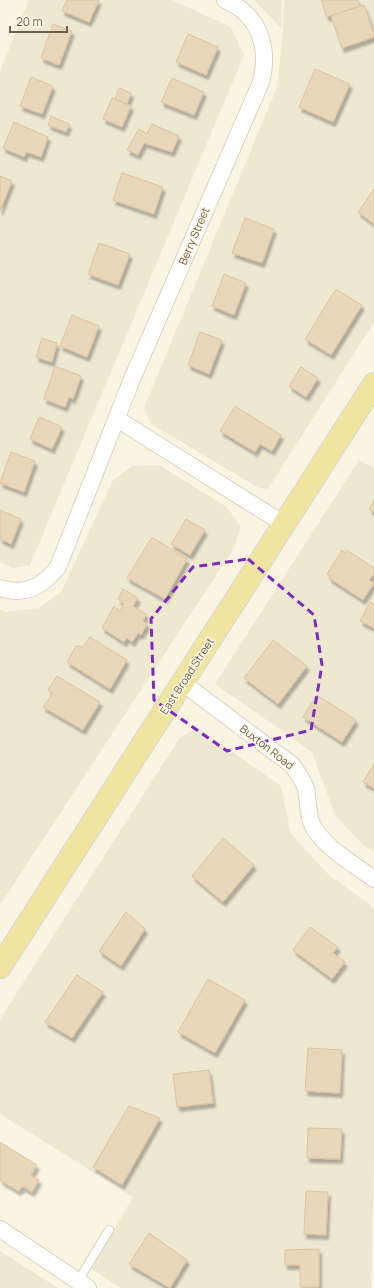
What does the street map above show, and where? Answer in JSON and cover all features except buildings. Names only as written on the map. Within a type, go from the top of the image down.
[{"type":"main road","name":"East Broad Street","points":[[0,967],[374,384]]},
{"type":"street","name":"Berry Street","points":[[0,588],[23,591],[37,587],[49,578],[58,567],[132,379],[261,82],[264,69],[263,42],[256,27],[246,14],[233,3],[225,0]]},
{"type":"street","points":[[117,419],[284,524]]},
{"type":"street","name":"Buxton Road","points":[[183,683],[292,765],[301,777],[305,788],[311,821],[316,832],[326,843],[374,879]]},
{"type":"street","points":[[0,1229],[83,1285]]},
{"type":"lane","points":[[83,1285],[109,1230]]},
{"type":"highlighted area","points":[[248,559],[314,615],[322,665],[311,730],[227,751],[154,700],[151,619],[193,567]]},
{"type":"shaded area","points":[[29,0],[172,0],[231,27],[244,55],[30,565],[13,568],[0,562],[0,71]]},
{"type":"shaded area","points":[[254,0],[282,0],[281,28]]},
{"type":"shaded area","points":[[284,0],[374,0],[374,322],[268,489],[259,488],[151,424],[144,408],[277,87],[283,32]]},
{"type":"shaded area","points":[[359,460],[374,468],[374,852],[362,844],[335,815],[312,752],[215,684]]},
{"type":"shaded area","points":[[159,465],[227,507],[241,527],[234,548],[0,905],[0,610],[5,612],[39,608],[61,592],[113,480],[132,466]]},
{"type":"shaded area","points":[[197,727],[281,786],[291,834],[329,875],[373,907],[374,1160],[371,1288],[121,1288],[91,1269],[133,1197],[0,1114],[0,1019],[179,739]]},
{"type":"shaded area","points":[[0,1251],[58,1288],[0,1288]]}]
